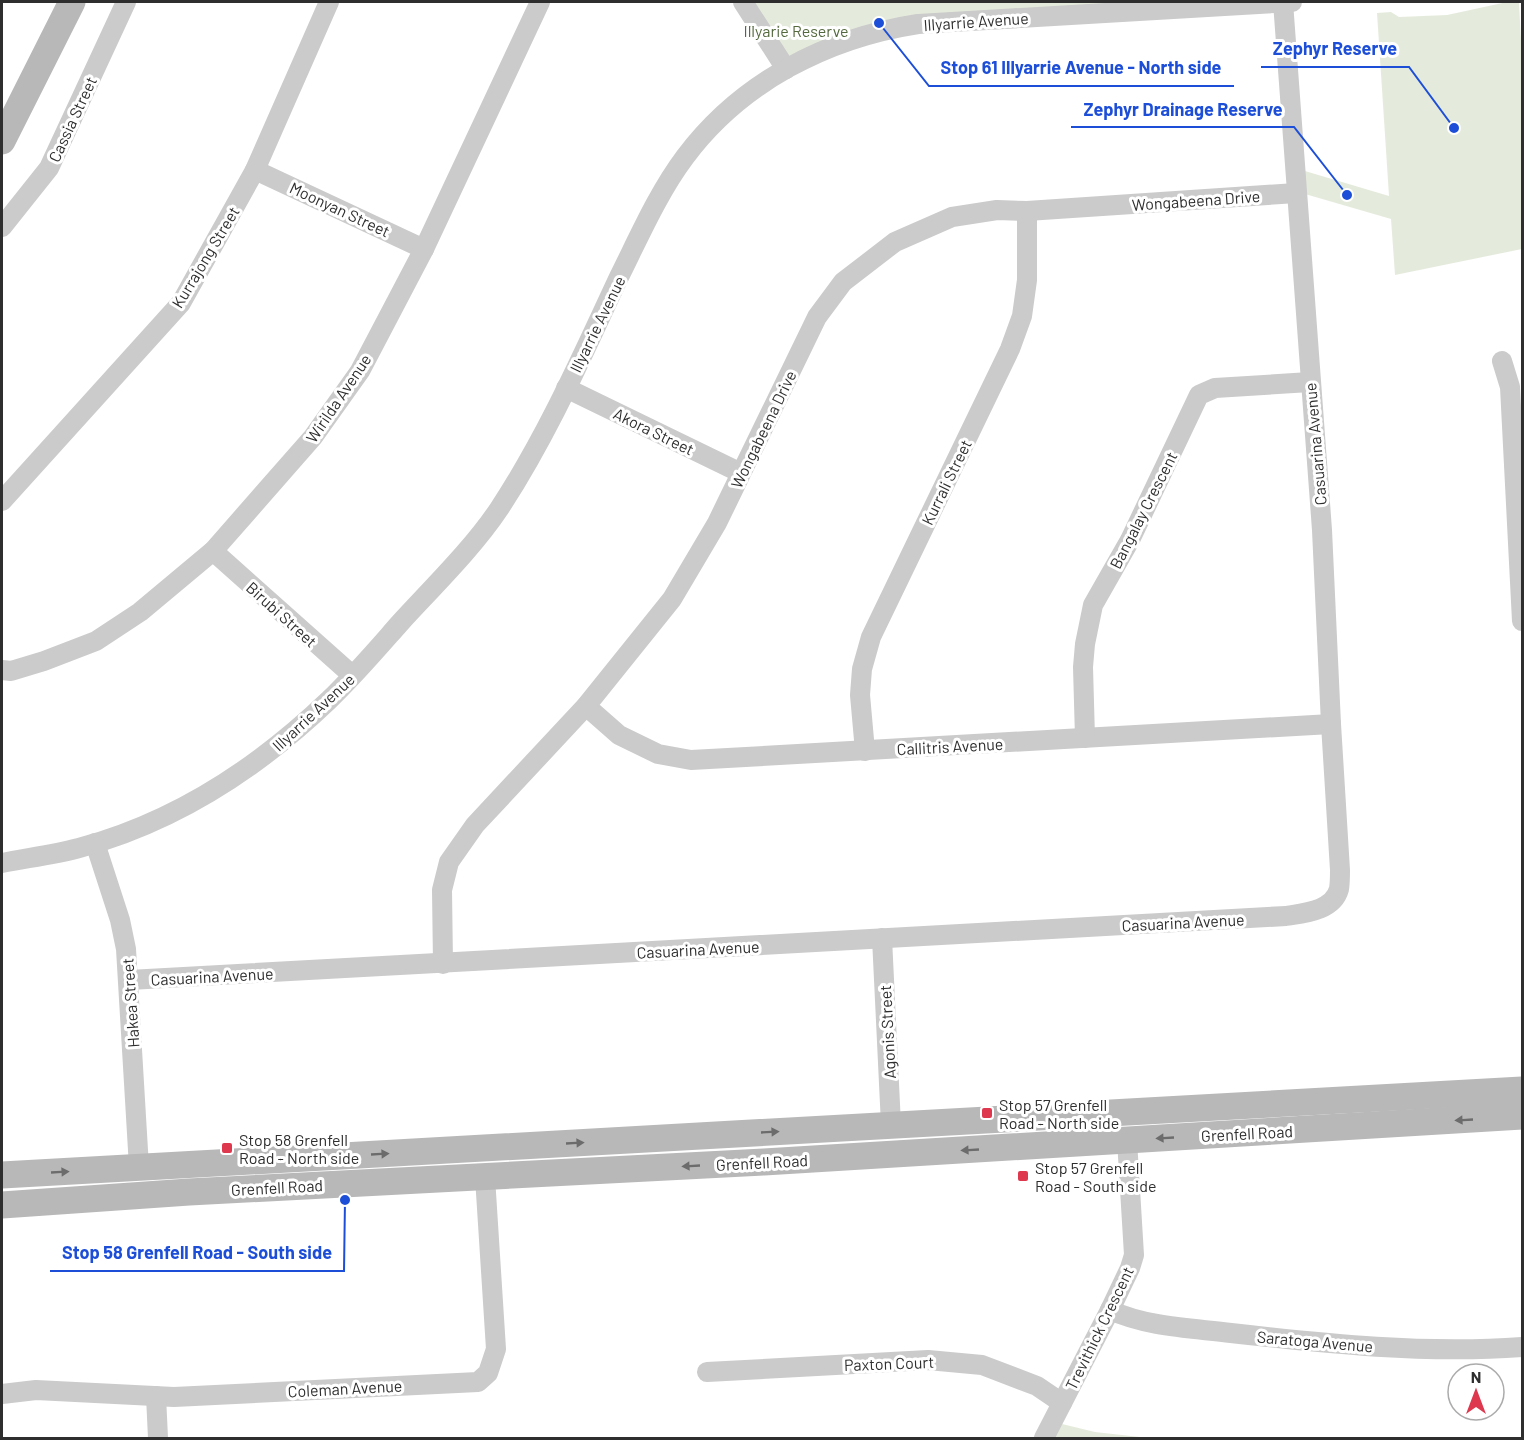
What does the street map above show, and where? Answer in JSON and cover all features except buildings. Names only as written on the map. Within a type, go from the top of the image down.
[{"type":"main road","points":[[2,141],[72,2]]},
{"type":"main road","name":"Grenfell Road","points":[[2,1175],[1522,1090]]},
{"type":"main road","points":[[1125,1112],[1127,1140]]},
{"type":"main road","name":"Grenfell Road","points":[[2,1205],[189,1192],[892,1154],[1522,1116]]},
{"type":"main road","points":[[891,1125],[892,1154]]},
{"type":"main road","points":[[484,1148],[485,1177]]},
{"type":"street","name":"Cassia Street","points":[[2,227],[49,168],[126,2]]},
{"type":"street","name":"Wirilda Avenue","points":[[2,670],[11,671],[44,661],[96,641],[140,612],[213,551],[313,437],[360,371],[424,249],[540,2]]},
{"type":"street","points":[[743,2],[786,69]]},
{"type":"street","name":"Casuarina Avenue","points":[[129,980],[1286,916],[1327,906],[1339,891],[1340,870],[1330,724],[1322,530],[1283,2]]},
{"type":"street","name":"Illyarrie Avenue","points":[[2,863],[95,843],[178,810],[244,772],[266,756],[331,699],[498,512],[545,434],[629,256],[664,190],[685,157],[724,113],[752,90],[818,52],[857,37],[918,24],[1292,2]]},
{"type":"street","name":"Kurrajong Street","points":[[2,501],[181,303],[255,170],[324,3]]},
{"type":"street","name":"Moonyan Street","points":[[255,170],[424,249]]},
{"type":"street","name":"Wongabeena Drive","points":[[443,964],[442,890],[449,862],[475,825],[586,706],[672,599],[717,523],[818,317],[843,282],[895,242],[952,217],[997,210],[1027,211],[1296,193]]},
{"type":"street","name":"Kurrali Street","points":[[865,751],[860,695],[862,669],[871,637],[1010,349],[1022,316],[1027,280],[1027,211]]},
{"type":"street","points":[[1502,361],[1510,387],[1522,621]]},
{"type":"street","name":"Bangalay Crescent","points":[[1085,738],[1083,668],[1093,605],[1130,540],[1199,395],[1215,388],[1310,382]]},
{"type":"street","name":"Akora Street","points":[[566,388],[741,473]]},
{"type":"street","name":"Birubi Street","points":[[213,551],[352,675]]},
{"type":"street","name":"Callitris Avenue","points":[[586,706],[619,735],[658,754],[691,760],[1330,724]]},
{"type":"street","name":"Hakea Street","points":[[95,843],[120,920],[126,949],[139,1167]]},
{"type":"street","name":"Agonis Street","points":[[882,938],[891,1125]]},
{"type":"street","name":"Trevithick Crescent","points":[[1044,1438],[1110,1310],[1134,1255],[1127,1140]]},
{"type":"street","name":"Coleman Avenue","points":[[2,1394],[36,1390],[174,1397],[478,1382],[488,1373],[496,1349],[485,1177]]},
{"type":"street","name":"Saratoga Avenue","points":[[1110,1310],[1125,1317],[1192,1329],[1341,1346],[1477,1350],[1522,1347]]},
{"type":"street","name":"Paxton Court","points":[[707,1372],[928,1360],[982,1365],[1038,1386],[1062,1403]]},
{"type":"street","points":[[156,1396],[158,1438]]},
{"type":"green space","name":"Illyarie Reserve","points":[[743,2],[1240,2],[918,24],[786,69]]},
{"type":"green space","points":[[1507,2],[1519,2],[1522,60],[1522,249],[1395,275],[1391,219],[1305,194],[1305,171],[1389,196],[1377,13],[1391,12],[1399,17],[1447,15]]},
{"type":"green space","points":[[1062,1424],[1095,1432],[1149,1438],[1054,1438]]},
{"type":"place","name":"Stop 61 Illyarrie Avenue - North side","points":[[879,23]]},
{"type":"place","name":"Zephyr Reserve","points":[[1454,128]]},
{"type":"place","name":"Zephyr Drainage Reserve","points":[[1347,195]]},
{"type":"place","name":"Stop 57 Grenfell Road - North side","points":[[987,1113]]},
{"type":"place","name":"Stop 58 Grenfell Road - North side","points":[[227,1148]]},
{"type":"place","name":"Stop 57 Grenfell Road - South side","points":[[1023,1176]]},
{"type":"place","name":"Stop 58 Grenfell Road - South side","points":[[345,1200]]}]
